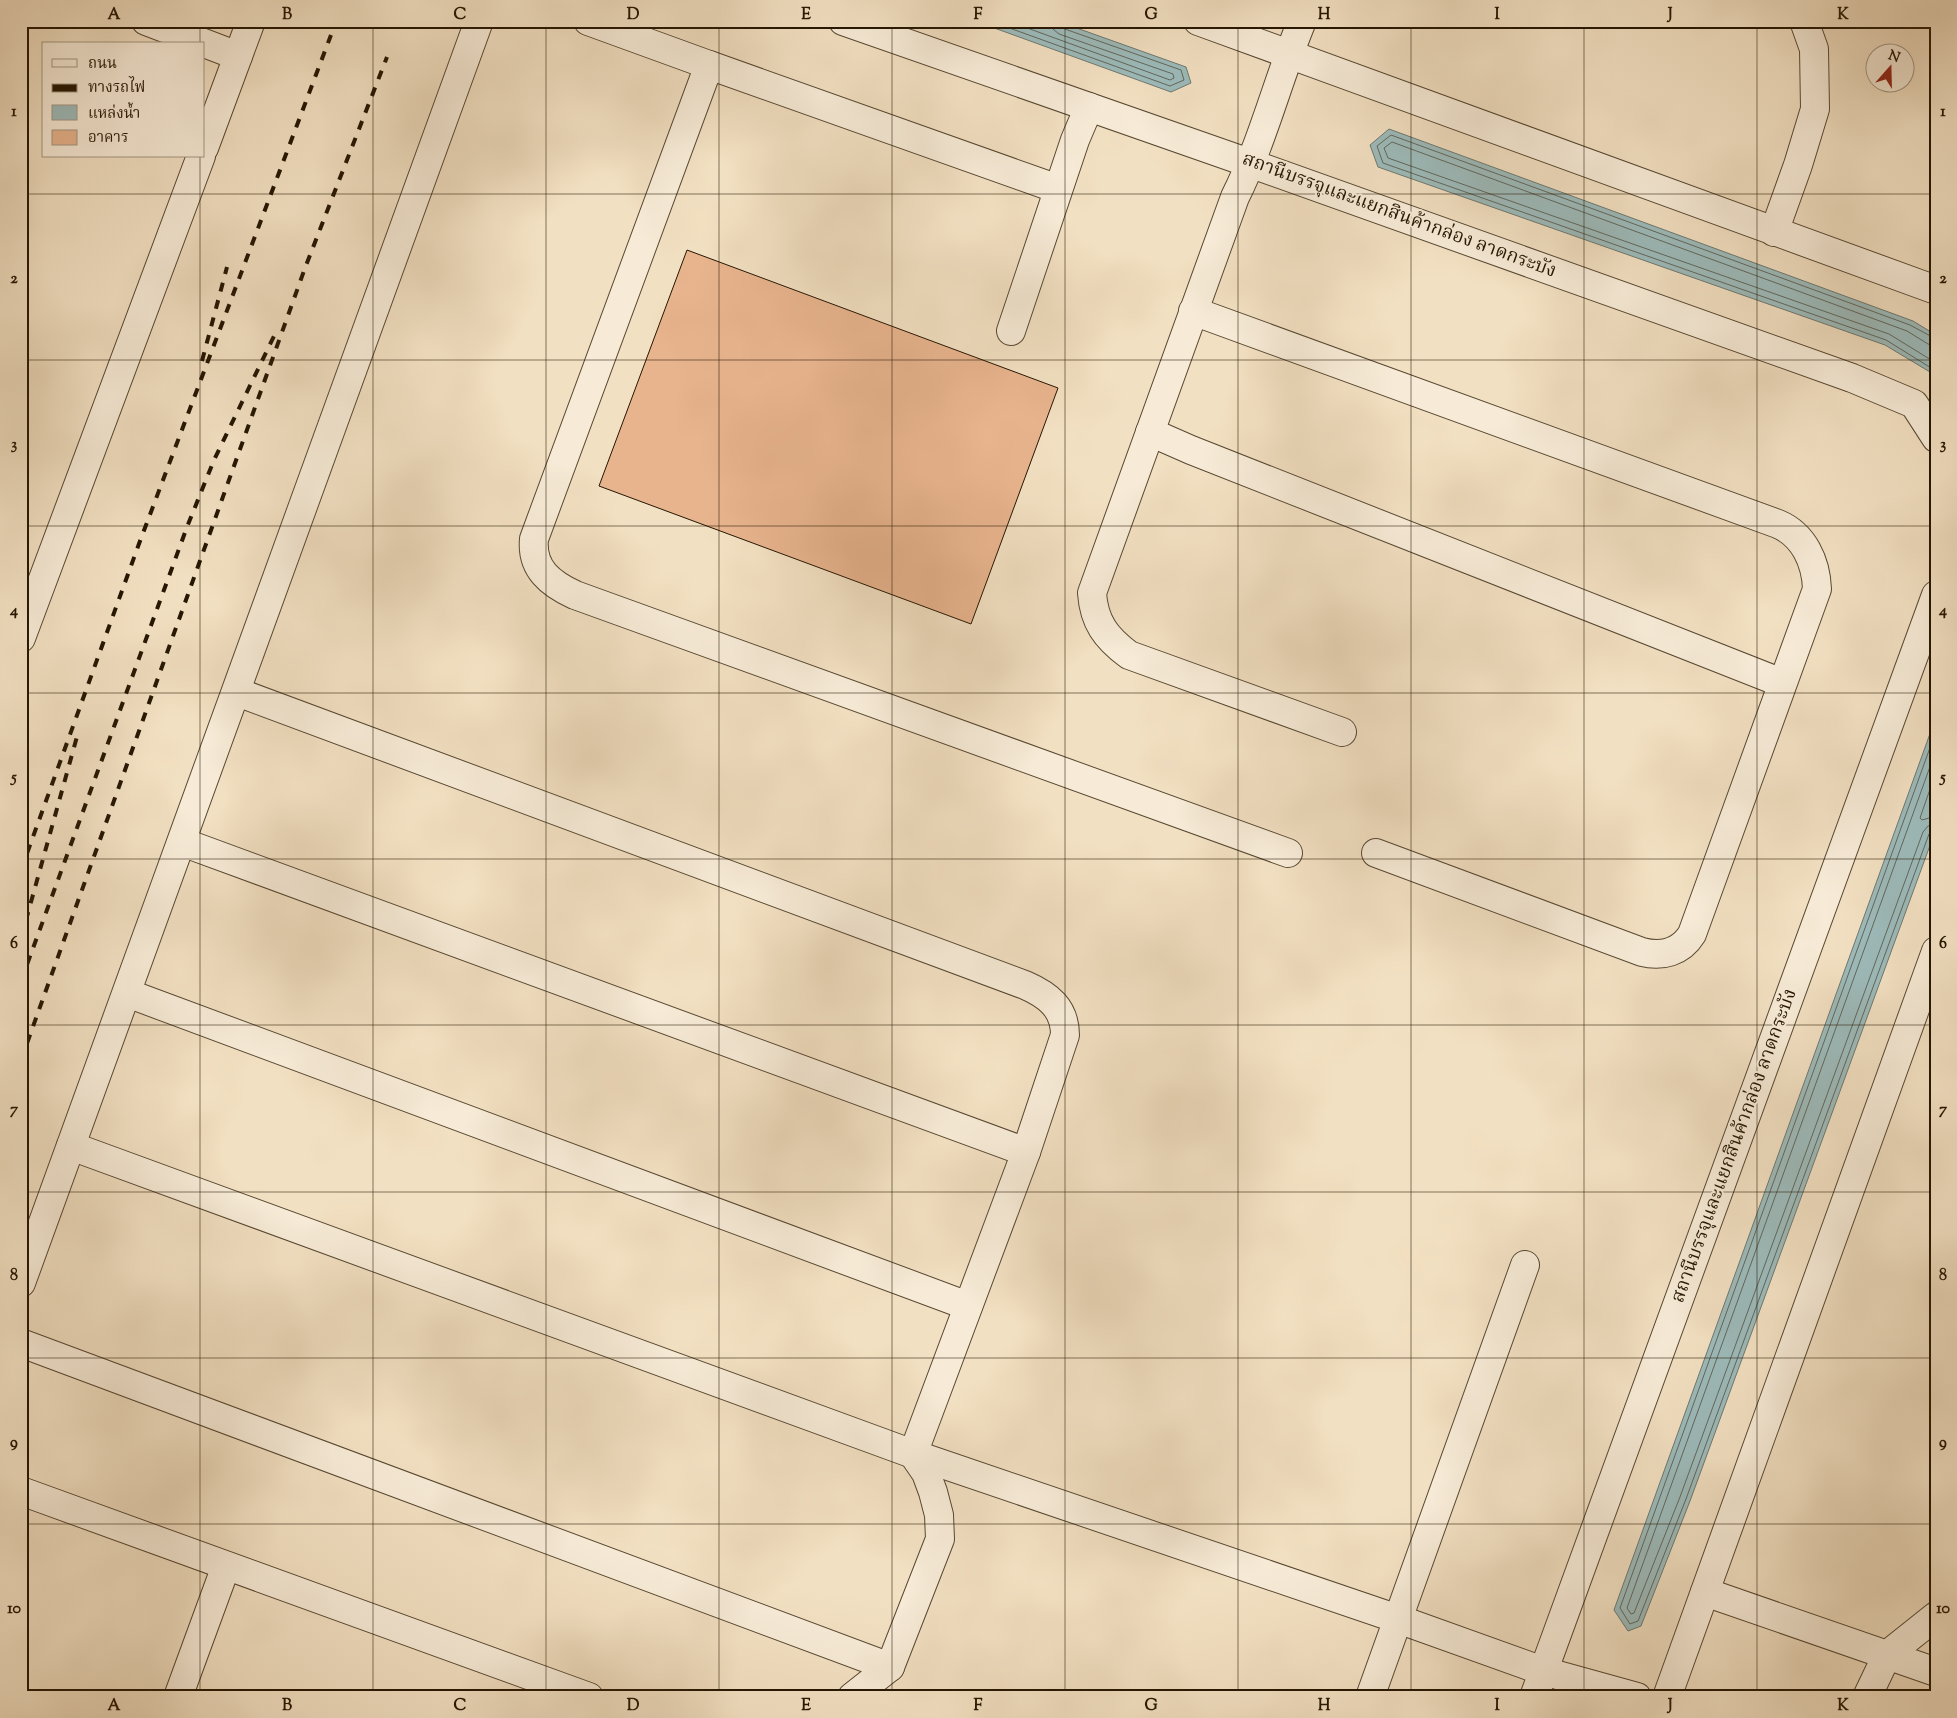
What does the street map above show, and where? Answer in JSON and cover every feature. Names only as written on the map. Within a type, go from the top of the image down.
[{"type":"street","points":[[146,21],[201,42]]},
{"type":"street","points":[[205,145],[251,21]]},
{"type":"street","points":[[21,1283],[479,21]]},
{"type":"street","points":[[588,21],[1058,189]]},
{"type":"street","name":"สถานีบรรจุและแยกสินค้ากล่อง ลาดกระบัง","points":[[843,21],[1252,164],[1852,378],[1914,404],[1936,438]]},
{"type":"street","points":[[1302,21],[1288,55],[1252,164],[1235,197],[1193,311],[1092,593],[1093,610],[1100,627],[1113,644],[1129,656],[1342,732]]},
{"type":"street","points":[[1774,232],[1798,165],[1815,109],[1814,49],[1804,21]]},
{"type":"street","points":[[1216,24],[1288,55],[1936,290]]},
{"type":"street","points":[[205,43],[238,56]]},
{"type":"street","points":[[709,65],[534,539],[534,554],[541,571],[557,586],[575,595],[1288,854]]},
{"type":"street","points":[[1011,331],[1075,140],[1089,107]]},
{"type":"street","points":[[21,638],[200,158]]},
{"type":"street","points":[[1193,311],[1787,528],[1801,541],[1812,560],[1816,589],[1692,934],[1678,948],[1665,953],[1642,952],[1376,853]]},
{"type":"street","points":[[1150,432],[1209,458],[1782,683]]},
{"type":"street","name":"สถานีบรรจุและแยกสินค้ากล่อง ลาดกระบัง","points":[[1534,1697],[1936,595]]},
{"type":"street","points":[[237,692],[1040,991],[1055,1004],[1065,1024],[1065,1035],[1026,1152],[913,1454]]},
{"type":"street","points":[[182,842],[1026,1152]]},
{"type":"street","points":[[1667,1697],[1936,951]]},
{"type":"street","points":[[127,993],[968,1306]]},
{"type":"street","points":[[71,1146],[913,1454],[1398,1619],[1543,1671],[1636,1697]]},
{"type":"street","points":[[1370,1697],[1525,1265]]},
{"type":"street","points":[[21,1343],[890,1667]]},
{"type":"street","points":[[852,1697],[890,1667],[940,1538],[939,1515],[933,1492],[926,1473],[913,1454]]},
{"type":"street","points":[[21,1491],[589,1697]]},
{"type":"street","points":[[178,1697],[226,1566]]},
{"type":"street","points":[[1704,1592],[1936,1672]]},
{"type":"street","points":[[1868,1697],[1887,1655],[1936,1616]]},
{"type":"water","points":[[975,21],[1057,21],[1186,67],[1191,83],[1171,92]]},
{"type":"water","points":[[1389,129],[1913,321],[1936,335],[1936,379],[1930,372],[1885,345],[1378,167],[1370,145]]},
{"type":"water","points":[[1936,717],[1936,829],[1690,1501],[1641,1626],[1628,1631],[1614,1610]]},
{"type":"building","points":[[687,250],[1058,388],[971,624],[599,486]]},
{"type":"railway","points":[[21,870],[140,541],[331,35]]},
{"type":"railway","points":[[21,1060],[305,268],[387,57]]},
{"type":"railway","points":[[202,361],[227,267]]},
{"type":"railway","points":[[21,981],[187,527],[214,460],[276,332]]},
{"type":"railway","points":[[21,938],[78,733]]}]
